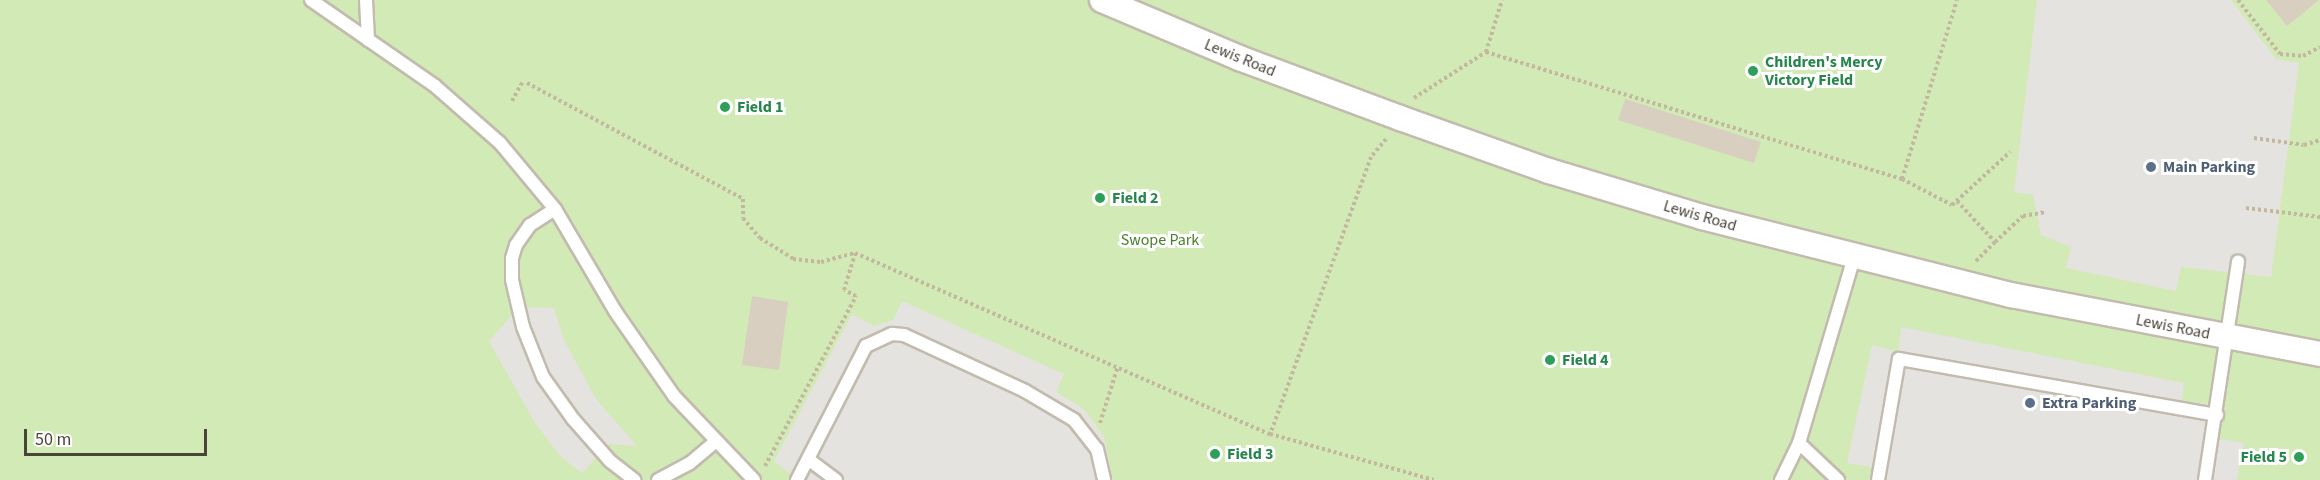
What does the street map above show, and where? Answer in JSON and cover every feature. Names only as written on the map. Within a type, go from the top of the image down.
[{"type":"street","name":"Lewis Road","points":[[1102,0],[1239,58],[1549,171],[1702,217],[2011,295],[2226,338],[2320,354]]},
{"type":"lane","points":[[311,0],[435,86],[500,142],[555,209],[615,311],[674,396],[716,441],[759,475]]},
{"type":"lane","points":[[366,0],[368,40]]},
{"type":"lane","points":[[555,209],[530,225],[514,251],[512,280],[523,327],[543,377],[573,419],[610,461],[634,480]]},
{"type":"lane","points":[[1781,480],[1799,443],[1854,257]]},
{"type":"lane","points":[[2205,480],[2217,415],[2238,261]]},
{"type":"lane","points":[[797,480],[866,346],[892,334],[904,335],[1016,386],[1074,420],[1097,449],[1104,480]]},
{"type":"lane","points":[[1878,480],[1899,359],[2217,415]]},
{"type":"lane","points":[[658,480],[690,463],[716,441]]},
{"type":"lane","points":[[1799,443],[1838,480]]},
{"type":"lane","points":[[808,459],[836,480]]},
{"type":"path","points":[[1408,101],[1486,52],[1502,0]]},
{"type":"path","points":[[1902,179],[1957,0]]},
{"type":"path","points":[[2238,0],[2280,54],[2303,57],[2320,47]]},
{"type":"path","points":[[1486,52],[1902,179],[1952,205],[2010,153]]},
{"type":"path","points":[[512,101],[525,82],[743,199],[743,218],[760,238],[793,259],[821,262],[855,253],[1270,434],[1434,480]]},
{"type":"path","points":[[2254,138],[2304,145],[2320,140]]},
{"type":"path","points":[[1270,434],[1371,157],[1386,139]]},
{"type":"path","points":[[1958,201],[1995,242]]},
{"type":"path","points":[[2246,208],[2320,217]]},
{"type":"path","points":[[1972,265],[2023,216],[2045,212]]},
{"type":"path","points":[[759,475],[856,296],[844,290],[855,253]]},
{"type":"path","points":[[1105,432],[1100,423],[1118,366]]},
{"type":"green space","name":"Swope Park","points":[[0,0],[2320,0],[2320,480],[0,480]]},
{"type":"shaded area","name":"Main Parking","points":[[2037,0],[2231,0],[2276,59],[2299,63],[2271,277],[2181,267],[2176,291],[2066,268],[2071,247],[2041,235],[2033,195],[2014,192]]},
{"type":"shaded area","points":[[902,301],[1064,374],[1056,392],[1084,409],[1104,437],[1113,480],[798,480],[774,461],[852,314],[874,326],[893,320]]},
{"type":"shaded area","points":[[519,307],[554,308],[564,340],[596,399],[637,446],[608,444],[582,473],[560,456],[535,423],[489,341]]},
{"type":"shaded area","name":"Extra Parking","points":[[1901,327],[2184,383],[2182,401],[2219,405],[2214,438],[2244,443],[2237,480],[1869,480],[1872,467],[1847,463],[1872,345],[1898,352]]},
{"type":"building","points":[[2266,0],[2319,0],[2287,26]]},
{"type":"building","points":[[1625,99],[1761,142],[1754,163],[1618,120]]},
{"type":"building","points":[[752,296],[788,302],[779,370],[742,365]]},
{"type":"place","name":"Children's Mercy Victory Field","points":[[1753,71]]},
{"type":"place","name":"Field 1","points":[[725,107]]},
{"type":"place","name":"Main Parking","points":[[2151,167]]},
{"type":"place","name":"Field 2","points":[[1100,198]]},
{"type":"place","name":"Field 4","points":[[1550,360]]},
{"type":"place","name":"Extra Parking","points":[[2030,403]]},
{"type":"place","name":"Field 3","points":[[1215,454]]},
{"type":"place","name":"Field 5","points":[[2299,457]]}]
